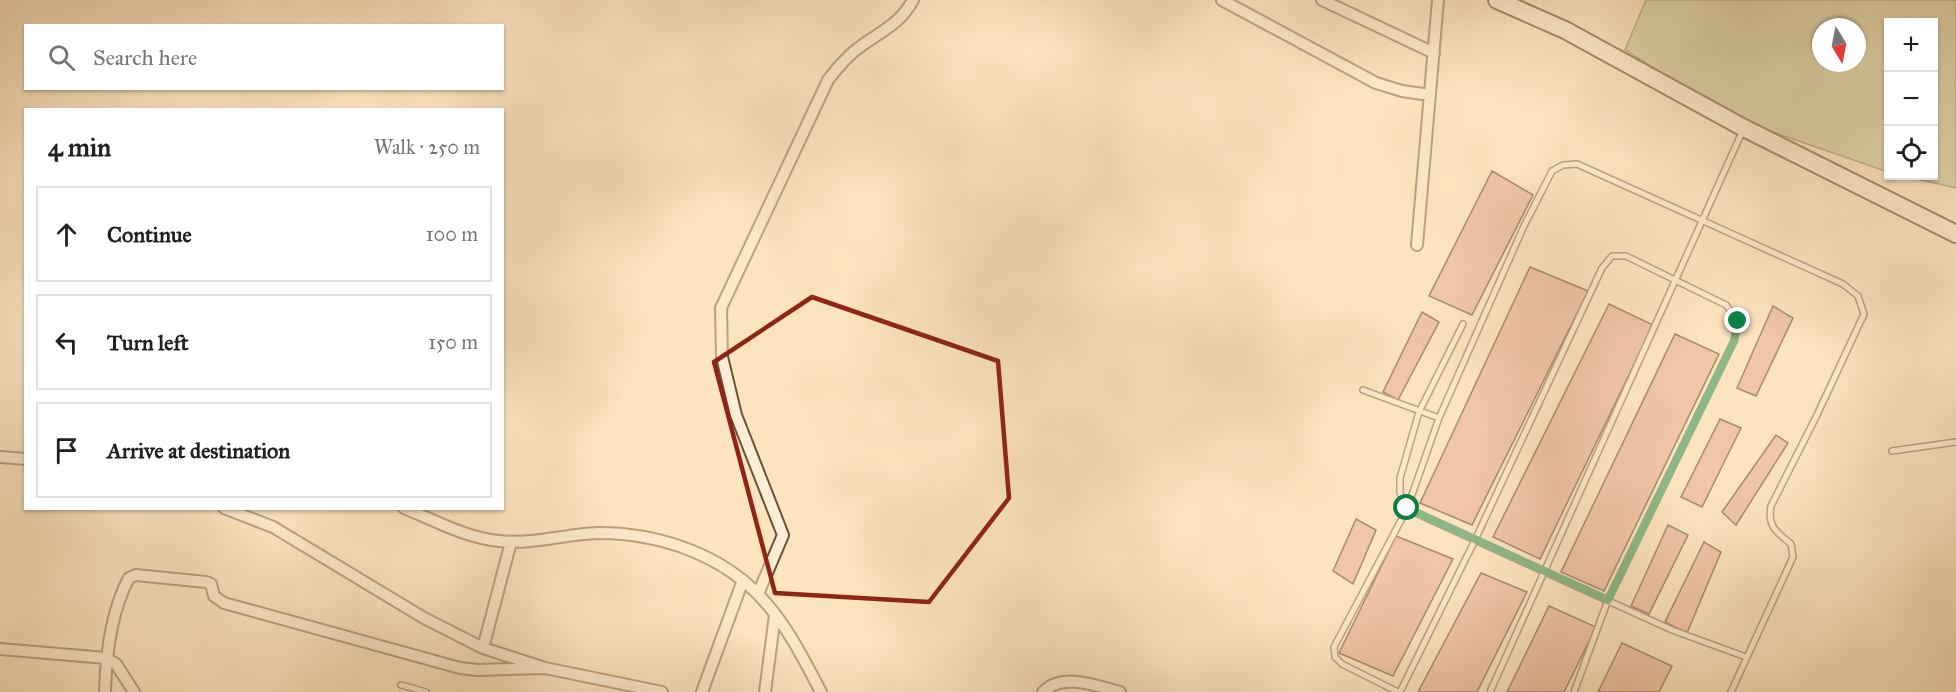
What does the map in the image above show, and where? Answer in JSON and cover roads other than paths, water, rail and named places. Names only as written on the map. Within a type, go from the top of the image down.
[{"type":"main road","points":[[1497,0],[1565,30],[1744,128],[1956,234]]},
{"type":"street","points":[[758,594],[783,535],[734,408],[722,357],[721,308],[828,80],[839,65],[860,46],[891,29],[913,0]]},
{"type":"street","points":[[1222,0],[1376,83],[1430,96]]},
{"type":"street","points":[[1322,0],[1434,53]]},
{"type":"street","points":[[1417,245],[1438,0]]},
{"type":"street","points":[[0,457],[24,459]]},
{"type":"street","points":[[229,510],[273,527],[424,618],[483,648],[544,668],[662,692]]},
{"type":"street","points":[[409,510],[471,535],[512,542],[597,533],[657,539],[691,550],[743,580],[758,594],[775,615],[821,692]]},
{"type":"street","points":[[483,648],[512,542]]},
{"type":"street","points":[[105,692],[106,658],[122,591],[129,578],[144,575],[206,582],[211,584],[214,596],[225,603],[460,668],[544,668]]},
{"type":"street","points":[[702,692],[743,580]]},
{"type":"street","points":[[765,692],[775,615]]},
{"type":"street","points":[[0,649],[106,658],[116,664],[134,692]]},
{"type":"street","points":[[1043,692],[1047,688],[1067,682],[1084,682],[1120,692]]},
{"type":"lane","points":[[1490,692],[1677,282],[1701,222],[1744,128]]},
{"type":"lane","points":[[1574,692],[1608,600],[1734,341],[1738,321],[1726,305],[1626,256],[1612,256],[1602,268],[1475,540],[1399,692],[1342,664],[1335,657],[1334,647],[1407,508],[1439,418],[1500,280],[1552,171],[1563,165],[1577,165],[1844,284],[1858,296],[1864,314],[1771,507],[1769,518],[1771,527],[1791,544],[1790,568],[1731,692]]},
{"type":"lane","points":[[1462,324],[1419,412],[1400,478],[1400,493],[1407,508],[1672,630],[1746,657]]},
{"type":"lane","points":[[1363,390],[1439,418]]},
{"type":"lane","points":[[1892,451],[1956,442]]},
{"type":"lane","points":[[401,685],[426,692]]}]
